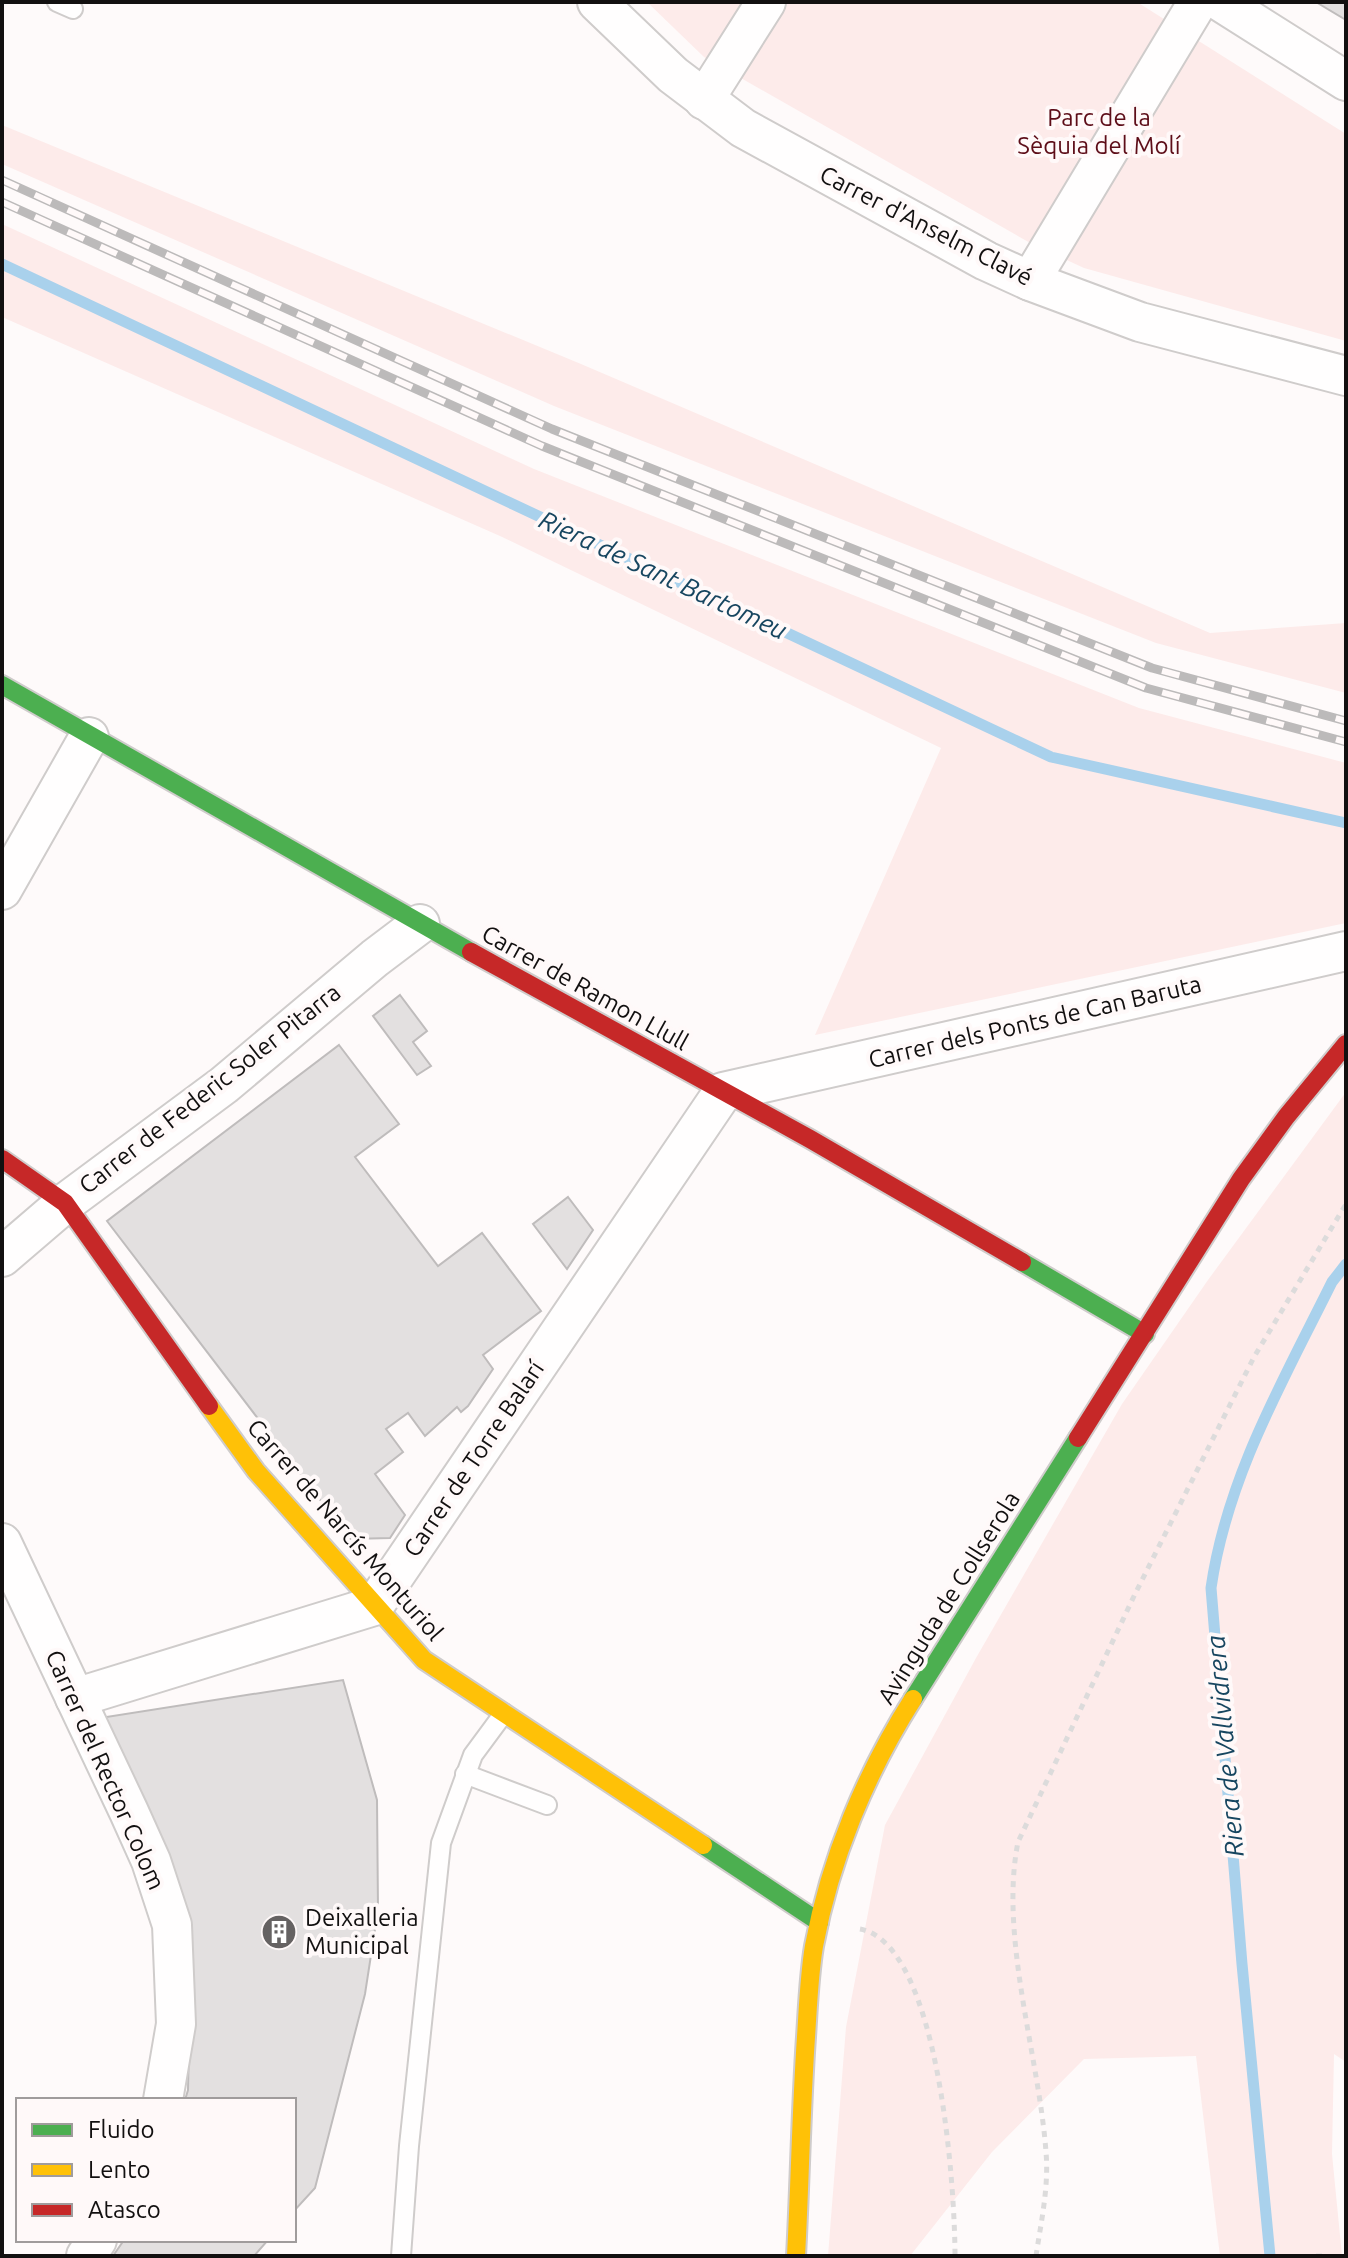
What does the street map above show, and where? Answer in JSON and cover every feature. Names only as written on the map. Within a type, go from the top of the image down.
[{"type":"street","name":"Carrer d'Anselm Clavé","points":[[597,2],[642,48],[743,128],[986,261],[1140,322],[1346,376]]},
{"type":"street","points":[[704,100],[766,2]]},
{"type":"street","points":[[1030,281],[1198,2]]},
{"type":"street","points":[[1221,2],[1346,81]]},
{"type":"street","name":"Carrer de Ramon Llull","points":[[2,685],[420,924],[810,1139],[1145,1334]]},
{"type":"street","points":[[2,890],[89,737]]},
{"type":"street","name":"Carrer de Federic Soler Pitarra","points":[[2,1257],[65,1203],[224,1085],[420,924]]},
{"type":"street","name":"Carrer dels Ponts de Can Baruta","points":[[723,1092],[1346,951]]},
{"type":"street","name":"Avinguda de Collserola","points":[[796,2256],[804,2057],[809,1988],[819,1922],[875,1764],[1145,1334],[1180,1272],[1286,1117],[1346,1044]]},
{"type":"street","name":"Carrer de Torre Balarí","points":[[374,1606],[723,1092]]},
{"type":"street","points":[[2,1159],[65,1203]]},
{"type":"street","name":"Carrer de Narcís Monturiol","points":[[65,1203],[256,1471],[424,1660],[819,1922]]},
{"type":"street","name":"Carrer del Rector Colom","points":[[2,1543],[151,1861],[172,1925],[176,2024],[163,2098]]},
{"type":"street","points":[[75,1698],[374,1606]]},
{"type":"lane","points":[[401,2256],[409,2146],[441,1843],[473,1755],[504,1713]]},
{"type":"lane","points":[[465,1774],[547,1805]]},
{"type":"path","points":[[1036,2256],[1047,2182],[1046,2151],[1017,1950],[1013,1875],[1018,1842],[1135,1594],[1254,1357],[1346,1204]]},
{"type":"path","points":[[819,1922],[869,1931],[888,1947],[923,2011],[952,2161],[955,2256]]},
{"type":"path","points":[[1316,2256],[1326,2256]]},
{"type":"green space","name":"Parc de la Sèquia del Molí","points":[[647,2],[1137,2],[1346,134],[1346,341],[1084,268],[1032,244],[704,57]]},
{"type":"green space","points":[[2,125],[581,364],[1210,633],[1346,623],[1346,693],[1156,643],[554,406],[2,164]]},
{"type":"green space","points":[[2,224],[534,469],[1139,708],[1346,763],[1346,923],[815,1035],[941,748],[500,536],[2,317]]},
{"type":"green space","points":[[1346,1092],[1346,2062],[1334,2054],[1332,2154],[1342,2256],[1220,2256],[1196,2056],[1084,2059],[992,2152],[910,2256],[828,2256],[846,2027],[885,1825],[976,1658],[1122,1404],[1208,1280]]},
{"type":"building","points":[[1316,2],[1346,2],[1346,20]]},
{"type":"building","points":[[400,995],[427,1031],[413,1042],[431,1066],[417,1075],[373,1016]]},
{"type":"building","points":[[339,1045],[399,1124],[355,1157],[438,1266],[482,1233],[541,1311],[483,1355],[493,1369],[461,1412],[457,1407],[425,1436],[408,1413],[386,1429],[403,1452],[375,1474],[405,1515],[390,1538],[350,1539],[107,1221]]},
{"type":"building","points":[[568,1197],[593,1230],[567,1269],[533,1224]]},
{"type":"building","name":"Deixalleria Municipal","points":[[343,1680],[377,1800],[378,1910],[365,1994],[315,2188],[296,2209],[296,2098],[186,2098],[191,1953],[100,1718]]},
{"type":"building","points":[[123,2242],[266,2242],[254,2256],[113,2256]]},
{"type":"waterway","name":"Riera de Sant Bartomeu","points":[[2,264],[1051,757],[1346,823]]},
{"type":"waterway","name":"Riera de Vallvidrera","points":[[1270,2256],[1211,1588],[1230,1507],[1259,1430],[1332,1282],[1346,1264]]},
{"type":"railway","points":[[2,180],[552,429],[1152,668],[1346,721]]},
{"type":"railway","points":[[2,202],[542,446],[1146,688],[1346,742]]},
{"type":"traffic: fast","points":[[2,685],[471,952]]},
{"type":"traffic: fast","points":[[1022,1262],[1145,1334]]},
{"type":"traffic: fast","points":[[913,1699],[1078,1438]]},
{"type":"traffic: fast","points":[[703,1845],[819,1922]]},
{"type":"traffic: slow","points":[[209,1406],[256,1471],[424,1660],[703,1845]]},
{"type":"traffic: slow","points":[[796,2256],[804,2064],[814,1946],[830,1881],[852,1818],[880,1757],[913,1699]]},
{"type":"traffic: jam","points":[[471,952],[810,1139],[1022,1262]]},
{"type":"traffic: jam","points":[[1078,1438],[1241,1179],[1286,1117],[1346,1044]]},
{"type":"traffic: jam","points":[[2,1159],[65,1203],[209,1406]]},
{"type":"place","name":"Deixalleria Municipal","points":[[279,1932]]}]
